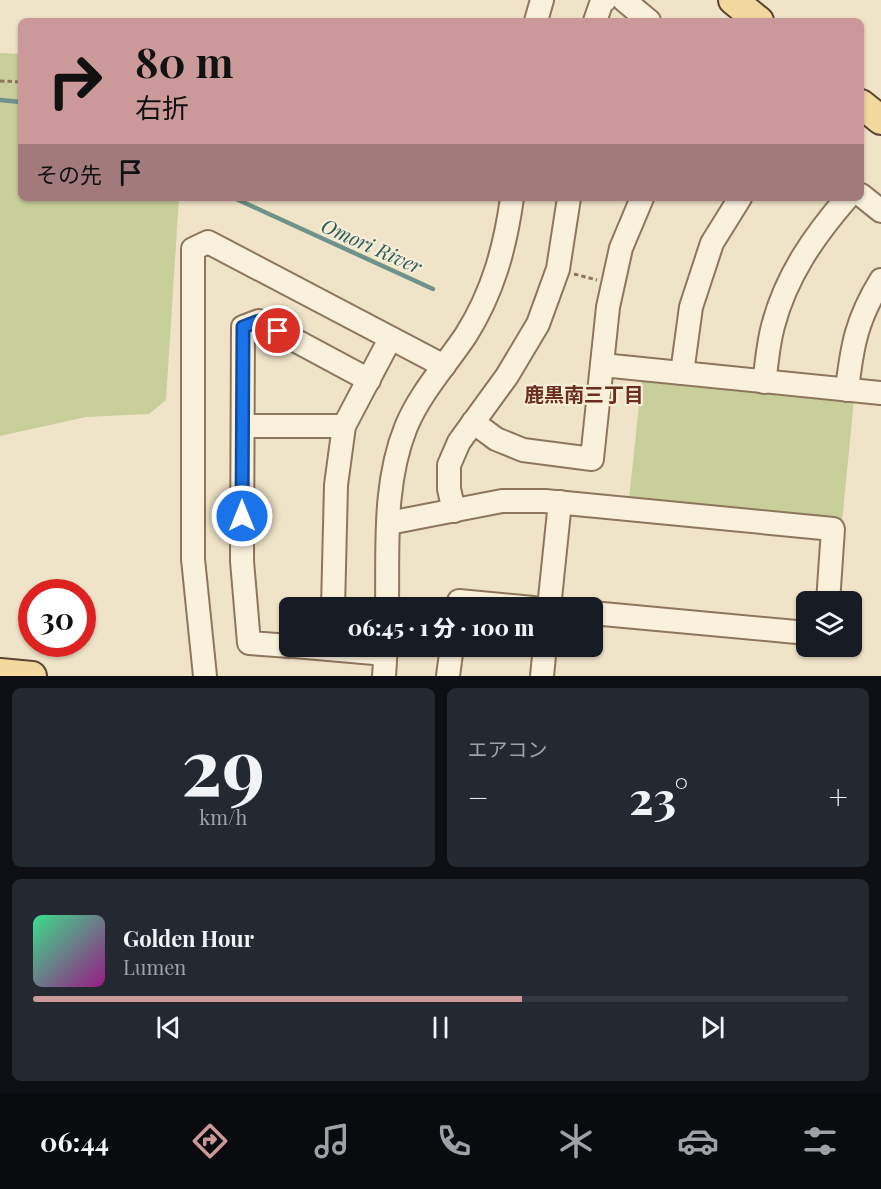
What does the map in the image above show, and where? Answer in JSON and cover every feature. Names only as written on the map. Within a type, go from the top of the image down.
[{"type":"main road","points":[[733,0],[755,18]]},
{"type":"main road","points":[[864,106],[881,120]]},
{"type":"main road","points":[[0,673],[32,676]]},
{"type":"street","points":[[537,18],[542,0]]},
{"type":"street","points":[[596,18],[602,1],[605,0]]},
{"type":"street","points":[[624,0],[645,18]]},
{"type":"street","points":[[864,197],[881,211]]},
{"type":"street","points":[[387,597],[392,475],[400,444],[414,410],[466,334],[491,288],[505,245],[512,201]]},
{"type":"street","points":[[454,511],[449,489],[449,465],[459,442],[507,376],[538,324],[558,269],[569,201]]},
{"type":"street","points":[[473,422],[496,439],[523,450],[591,459],[608,306],[621,248],[641,201]]},
{"type":"street","points":[[682,373],[691,308],[712,243],[738,201]]},
{"type":"street","points":[[764,382],[772,326],[791,275],[819,230],[844,201]]},
{"type":"street","points":[[205,676],[193,559],[193,249],[208,242],[444,366]]},
{"type":"street","points":[[847,390],[852,347],[864,306],[881,280]]},
{"type":"street","points":[[279,645],[249,643],[242,561],[243,327],[259,321],[369,380]]},
{"type":"street","points":[[333,597],[336,484],[344,426],[390,339]]},
{"type":"street","points":[[602,365],[881,393]]},
{"type":"street","points":[[243,426],[344,426]]},
{"type":"street","points":[[389,523],[501,501],[560,502],[833,529],[829,591]]},
{"type":"street","points":[[550,597],[560,502]]},
{"type":"street","points":[[603,614],[796,632]]},
{"type":"street","points":[[448,676],[451,657]]},
{"type":"street","points":[[542,676],[544,657]]},
{"type":"path","points":[[0,81],[18,82]]},
{"type":"path","points":[[558,269],[613,284]]},
{"type":"green space","points":[[0,53],[18,54],[18,201],[179,201],[166,400],[149,414],[86,417],[0,436]]},
{"type":"green space","points":[[642,377],[854,400],[842,522],[629,499]]},
{"type":"waterway","name":"Omori River","points":[[0,100],[18,102]]},
{"type":"waterway","name":"Omori River","points":[[241,201],[433,289]]},
{"type":"district","name":"鹿黒南三丁目","points":[[584,393]]},
{"type":"route","points":[[242,516],[243,327],[259,321],[278,331]]}]
